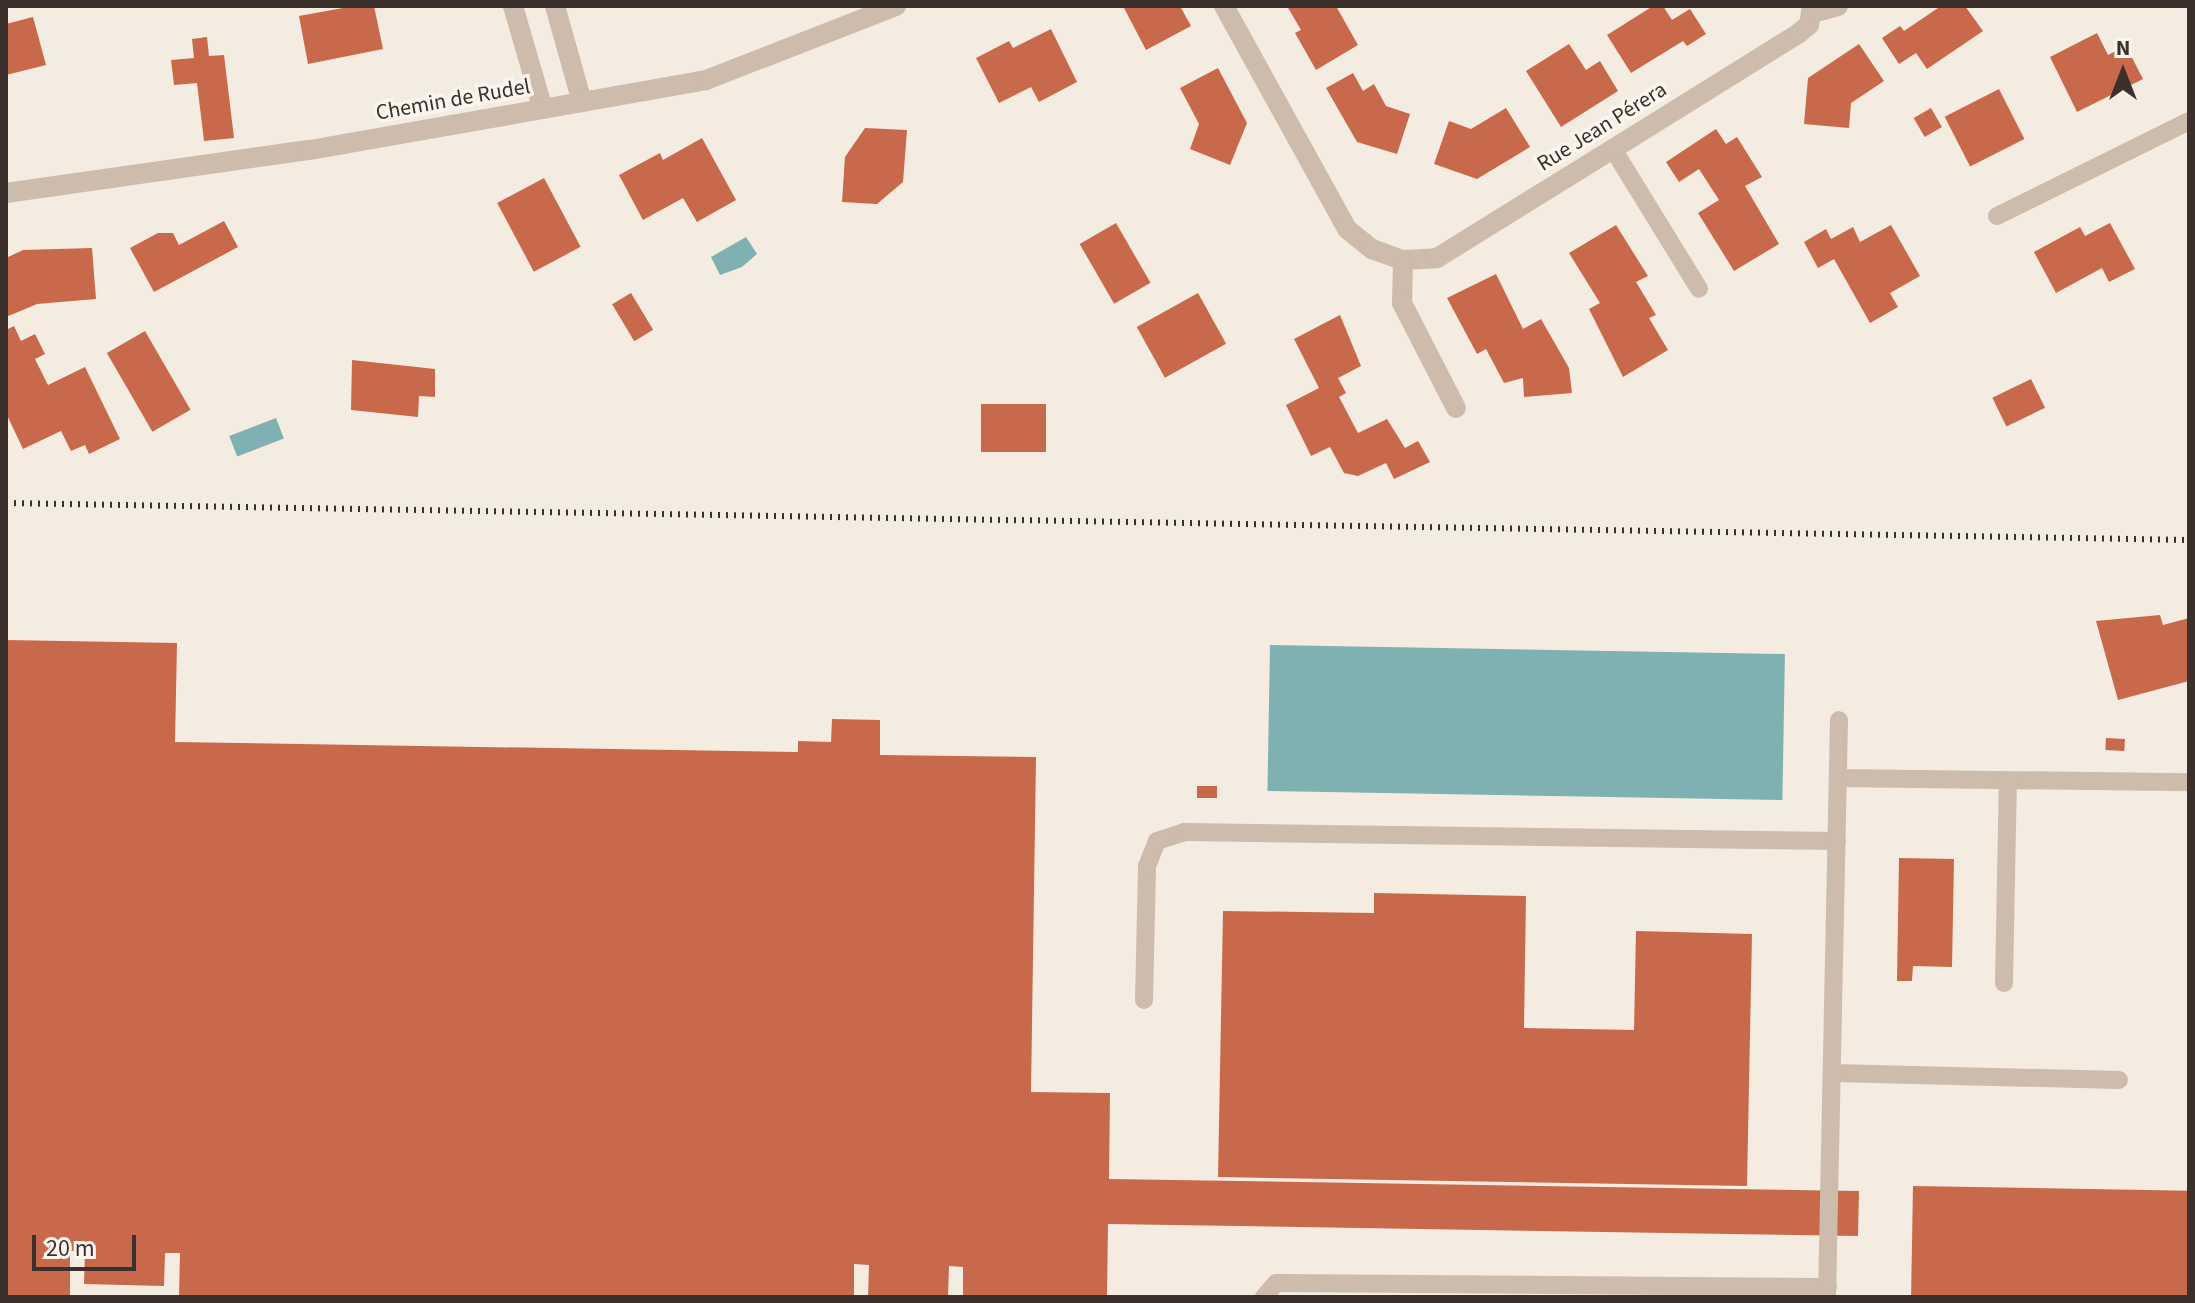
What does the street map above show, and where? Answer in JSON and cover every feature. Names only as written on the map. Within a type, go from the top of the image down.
[{"type":"street","points":[[513,6],[543,109]]},
{"type":"street","points":[[555,6],[582,102]]},
{"type":"street","name":"Chemin de Rudel","points":[[6,193],[310,150],[706,80],[896,6]]},
{"type":"street","points":[[1224,6],[1347,229],[1372,249],[1403,260],[1402,303],[1456,408]]},
{"type":"street","name":"Rue Jean Pérera","points":[[1403,260],[1437,258],[1799,33],[1809,25],[1812,9],[1838,6]]},
{"type":"lane","points":[[1997,216],[2189,121]]},
{"type":"lane","points":[[1613,149],[1699,289]]},
{"type":"lane","points":[[1264,1297],[1276,1283],[1828,1292],[1839,720]]},
{"type":"lane","points":[[1838,778],[2189,782]]},
{"type":"lane","points":[[2004,983],[2008,780]]},
{"type":"lane","points":[[1144,1000],[1147,866],[1157,841],[1184,832],[1837,841]]},
{"type":"lane","points":[[1834,1073],[2119,1080]]},
{"type":"water","points":[[746,237],[757,254],[742,267],[720,275],[711,257]]},
{"type":"water","points":[[276,418],[284,439],[237,456],[229,436]]},
{"type":"water","points":[[1270,645],[1785,654],[1782,800],[1267,791]]},
{"type":"building","points":[[354,6],[374,6],[383,49],[308,64],[299,16]]},
{"type":"building","points":[[1123,6],[1180,6],[1191,26],[1146,50]]},
{"type":"building","points":[[1287,6],[1336,6],[1358,45],[1316,70],[1295,33],[1301,30]]},
{"type":"building","points":[[1653,6],[1663,6],[1672,20],[1690,9],[1706,34],[1687,46],[1683,41],[1631,73],[1607,35]]},
{"type":"building","points":[[1941,6],[1965,6],[1983,31],[1927,69],[1916,53],[1899,64],[1882,38],[1900,26],[1904,31]]},
{"type":"building","points":[[33,17],[46,65],[6,75],[6,24]]},
{"type":"building","points":[[1051,29],[1077,82],[1039,102],[1031,87],[999,103],[976,58],[1009,41],[1013,48]]},
{"type":"building","points":[[2097,33],[2108,55],[2126,46],[2143,79],[2077,112],[2050,57]]},
{"type":"building","points":[[207,37],[209,56],[224,55],[234,138],[204,141],[197,83],[174,85],[171,60],[194,58],[192,39]]},
{"type":"building","points":[[1569,44],[1586,70],[1600,61],[1618,91],[1561,127],[1526,71]]},
{"type":"building","points":[[1859,44],[1884,81],[1851,103],[1849,128],[1804,124],[1808,78]]},
{"type":"building","points":[[1218,68],[1247,123],[1230,165],[1190,149],[1199,124],[1180,88]]},
{"type":"building","points":[[1353,73],[1363,91],[1374,84],[1386,106],[1410,114],[1397,154],[1357,142],[1326,88]]},
{"type":"building","points":[[1999,89],[2024,139],[1970,167],[1945,117]]},
{"type":"building","points":[[1506,108],[1530,147],[1477,179],[1434,164],[1449,121],[1471,129]]},
{"type":"building","points":[[1931,108],[1942,127],[1925,137],[1914,118]]},
{"type":"building","points":[[865,128],[907,130],[903,182],[877,204],[842,202],[845,157]]},
{"type":"building","points":[[1716,129],[1726,144],[1737,137],[1762,177],[1745,186],[1779,244],[1734,271],[1698,213],[1719,200],[1699,169],[1679,182],[1666,162]]},
{"type":"building","points":[[702,138],[736,200],[697,222],[683,198],[643,220],[619,175],[660,153],[663,160]]},
{"type":"building","points":[[544,178],[581,247],[534,272],[497,203]]},
{"type":"building","points":[[224,221],[238,247],[154,292],[130,248],[158,233],[173,233],[179,245]]},
{"type":"building","points":[[1116,223],[1150,283],[1114,304],[1080,244]]},
{"type":"building","points":[[2110,223],[2135,269],[2109,282],[2102,268],[2056,293],[2034,252],[2080,227],[2085,236]]},
{"type":"building","points":[[1616,225],[1648,276],[1636,282],[1656,315],[1649,318],[1668,350],[1623,377],[1589,309],[1600,303],[1569,253]]},
{"type":"building","points":[[1891,225],[1920,276],[1890,293],[1898,307],[1870,323],[1834,259],[1818,268],[1804,242],[1826,229],[1831,239],[1853,227],[1860,242]]},
{"type":"building","points":[[92,248],[96,299],[37,304],[6,317],[6,258],[23,250]]},
{"type":"building","points":[[1496,274],[1523,329],[1541,319],[1569,368],[1572,393],[1524,397],[1523,378],[1504,383],[1486,349],[1477,354],[1447,298]]},
{"type":"building","points":[[631,293],[653,330],[634,341],[612,304]]},
{"type":"building","points":[[1198,293],[1226,344],[1165,378],[1137,327]]},
{"type":"building","points":[[1340,315],[1361,366],[1338,378],[1346,393],[1339,397],[1358,433],[1387,419],[1405,448],[1418,441],[1430,462],[1394,479],[1386,463],[1358,476],[1344,473],[1330,447],[1311,456],[1286,405],[1319,388],[1294,339]]},
{"type":"building","points":[[14,326],[21,341],[35,334],[45,354],[35,359],[48,385],[85,367],[120,439],[89,454],[85,445],[71,451],[61,431],[23,449],[6,413],[6,330]]},
{"type":"building","points":[[145,331],[191,410],[152,432],[107,353]]},
{"type":"building","points":[[352,360],[435,369],[435,397],[419,396],[418,417],[351,410]]},
{"type":"building","points":[[2031,379],[2045,408],[2006,427],[1992,398]]},
{"type":"building","points":[[981,404],[1046,404],[1046,452],[981,452]]},
{"type":"building","points":[[2160,615],[2163,625],[2189,618],[2189,681],[2118,700],[2096,621]]},
{"type":"building","points":[[6,640],[177,643],[175,742],[798,752],[798,741],[831,742],[832,719],[880,720],[880,755],[1036,757],[1031,1092],[1110,1093],[1109,1179],[1859,1191],[1858,1236],[1108,1224],[1107,1297],[963,1297],[963,1267],[949,1266],[948,1297],[868,1297],[869,1265],[854,1264],[854,1297],[179,1297],[180,1253],[165,1253],[164,1286],[84,1284],[85,1251],[70,1251],[70,1297],[6,1297]]},
{"type":"building","points":[[2106,738],[2125,739],[2124,751],[2105,750]]},
{"type":"building","points":[[1197,786],[1217,786],[1217,798],[1197,798]]},
{"type":"building","points":[[1899,858],[1954,859],[1952,967],[1913,966],[1912,981],[1897,981]]},
{"type":"building","points":[[1374,893],[1526,896],[1524,1028],[1634,1030],[1636,931],[1752,934],[1747,1186],[1218,1177],[1223,911],[1374,913]]},
{"type":"building","points":[[1913,1186],[2189,1191],[2187,1297],[1911,1297]]},
{"type":"railway","points":[[6,503],[2189,540]]}]
